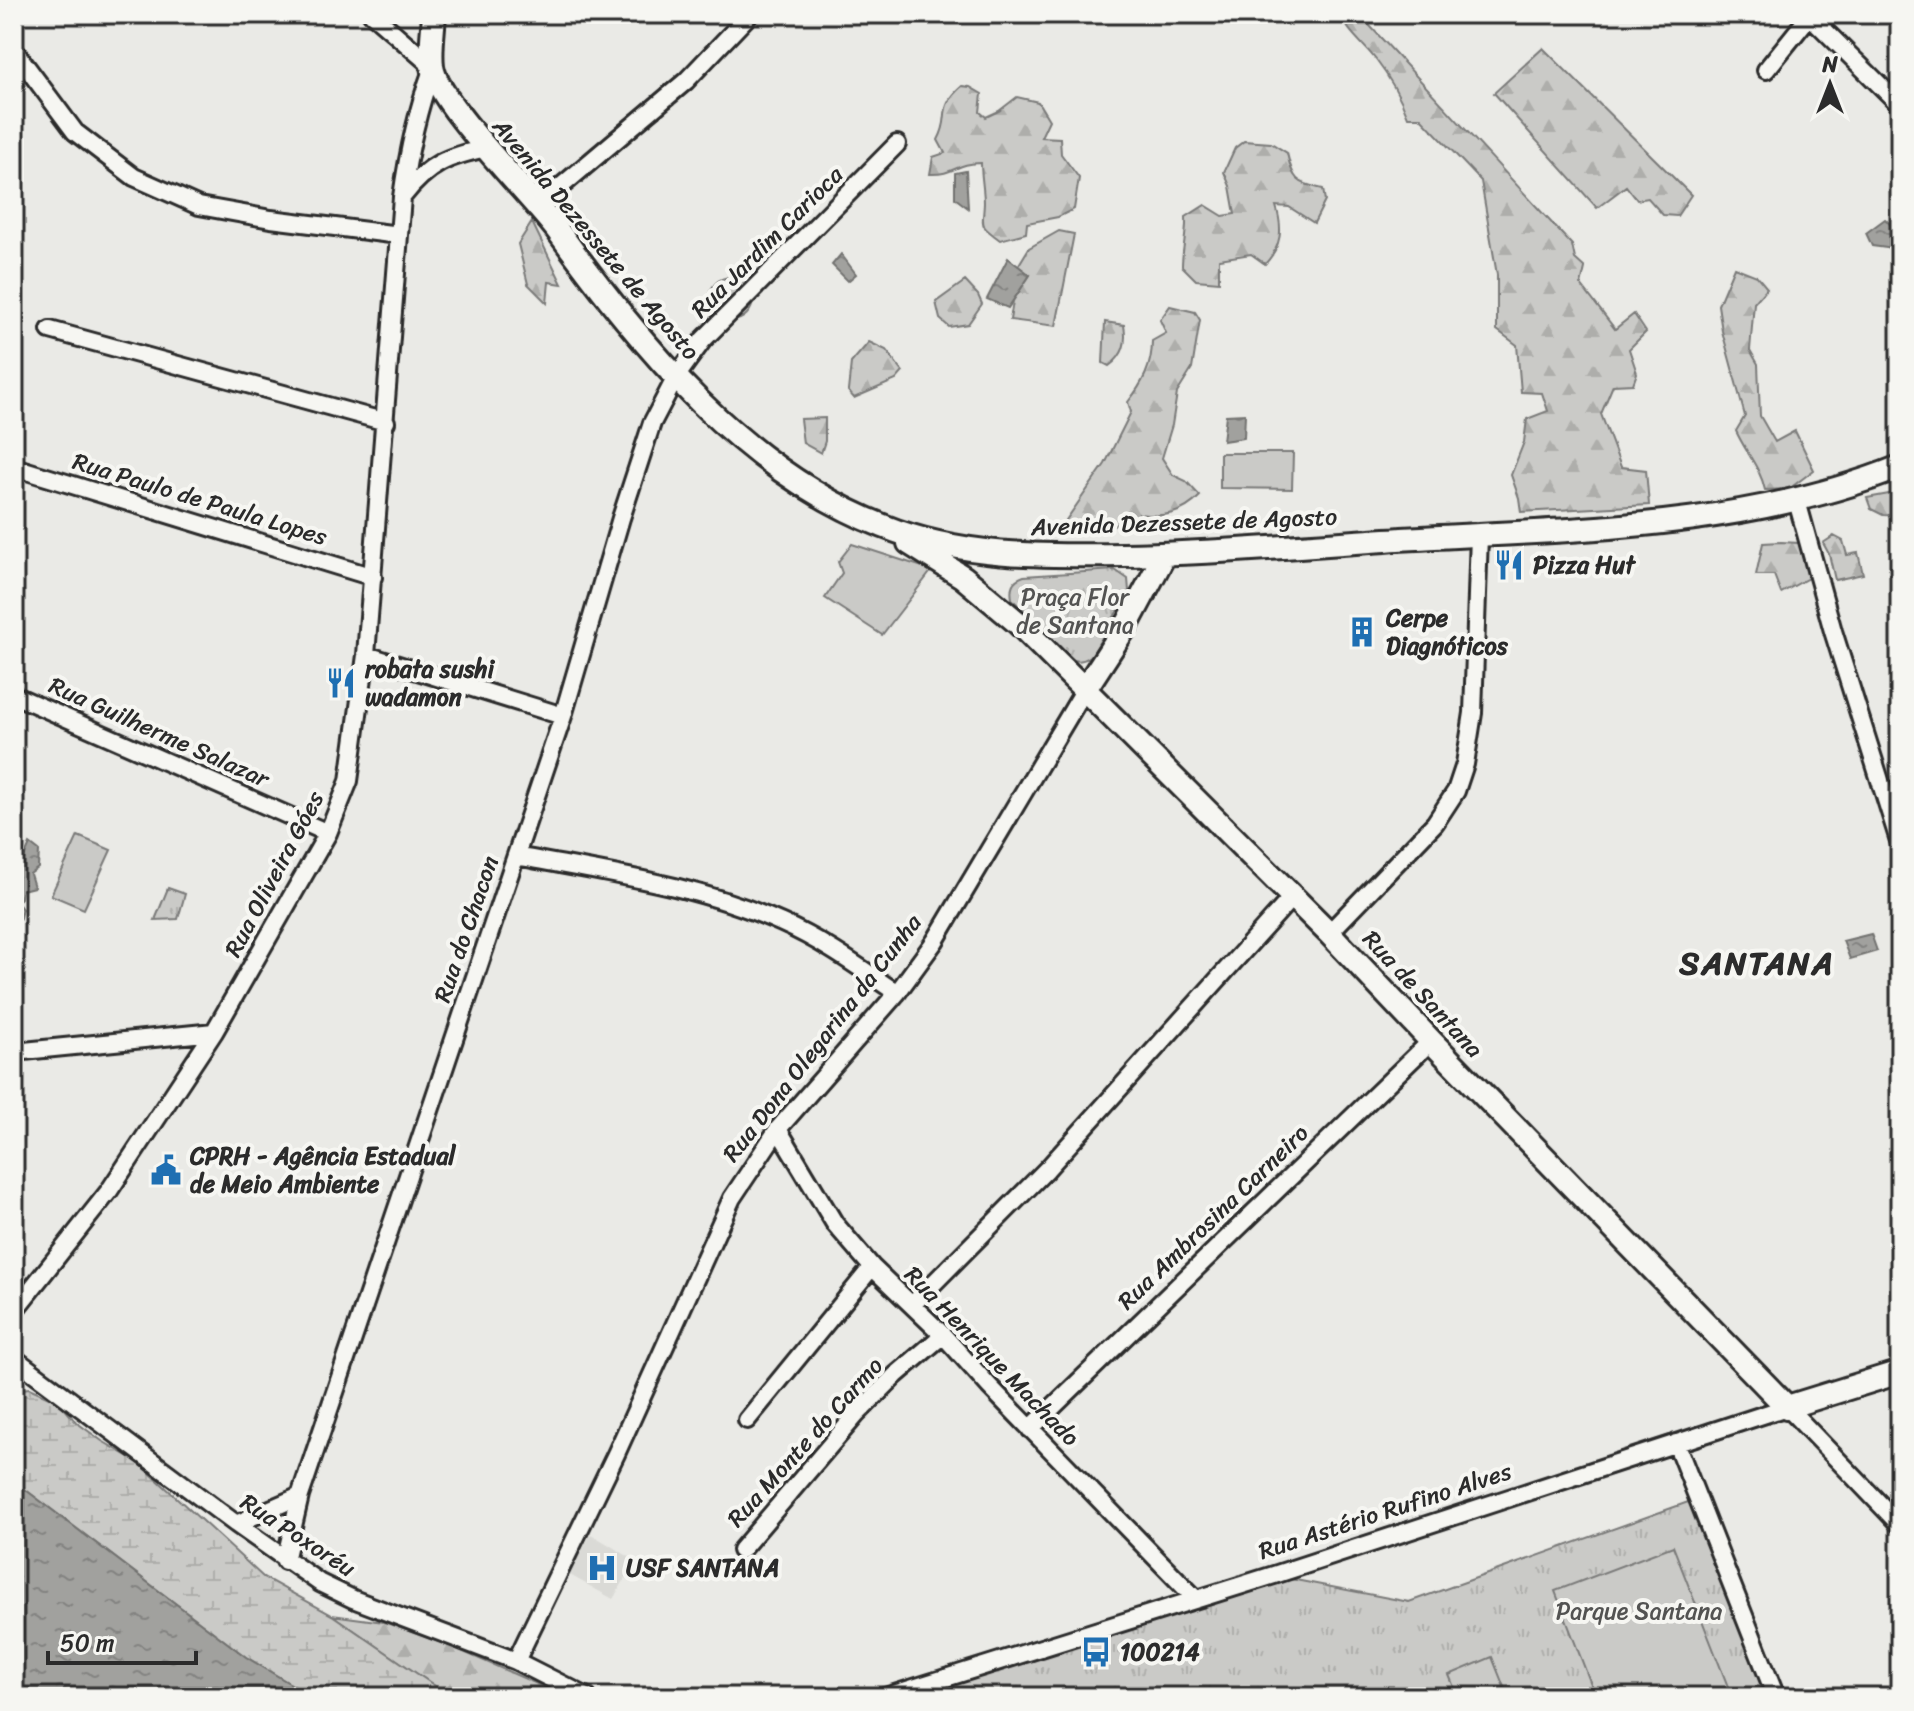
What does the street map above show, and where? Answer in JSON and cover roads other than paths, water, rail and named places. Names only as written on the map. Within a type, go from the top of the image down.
[{"type":"main road","points":[[432,68],[433,24],[444,14]]},
{"type":"main road","name":"Avenida Dezessete de Agosto","points":[[432,68],[438,84],[457,112],[539,205],[639,337],[717,418],[767,460],[803,485],[885,527],[946,546],[991,552],[1072,555],[1165,554],[1658,522],[1797,501],[1900,467]]},
{"type":"main road","name":"Rua de Santana","points":[[885,527],[974,586],[1018,623],[1293,896],[1787,1407]]},
{"type":"main road","name":"Rua Dona Olegarina da Cunha","points":[[1085,689],[1128,623],[1165,554]]},
{"type":"main road","name":"Rua Astério Rufino Alves","points":[[1787,1407],[1900,1372]]},
{"type":"street","points":[[372,14],[432,68]]},
{"type":"street","points":[[539,205],[686,81],[750,14]]},
{"type":"street","points":[[1766,70],[1810,15],[1900,105]]},
{"type":"street","points":[[14,50],[75,132],[134,177],[199,206],[271,219],[399,235]]},
{"type":"street","name":"Rua Oliveira Góes","points":[[14,1311],[109,1191],[214,1032],[328,833],[349,781],[366,655],[402,197],[410,146],[432,68]]},
{"type":"street","name":"Rua Jardim Carioca","points":[[676,377],[703,340],[897,144]]},
{"type":"street","points":[[402,197],[418,177],[435,164],[457,154],[487,148]]},
{"type":"street","points":[[50,330],[386,422]]},
{"type":"street","name":"Rua do Chacon","points":[[285,1561],[300,1496],[563,716],[647,438],[676,377]]},
{"type":"street","name":"Rua Paulo de Paula Lopes","points":[[14,467],[373,577]]},
{"type":"street","points":[[1797,501],[1833,631],[1900,844]]},
{"type":"street","points":[[1329,933],[1435,823],[1456,791],[1465,764],[1473,713],[1479,535]]},
{"type":"street","points":[[366,655],[563,716]]},
{"type":"street","name":"Rua Dona Olegarina da Cunha","points":[[516,1661],[616,1454],[732,1198],[778,1129],[897,993],[935,941],[1085,689]]},
{"type":"street","name":"Rua Guilherme Salazar","points":[[14,695],[328,833]]},
{"type":"street","points":[[516,856],[635,879],[714,898],[752,911],[813,938],[897,993]]},
{"type":"street","points":[[912,1305],[1077,1136],[1293,896]]},
{"type":"street","points":[[14,1052],[214,1032]]},
{"type":"street","name":"Rua Ambrosina Carneiro","points":[[1030,1429],[1431,1041]]},
{"type":"street","name":"Rua Henrique Machado","points":[[778,1129],[835,1224],[872,1267],[943,1335],[1195,1598]]},
{"type":"street","points":[[747,1420],[872,1267]]},
{"type":"street","name":"Rua Monte do Carmo","points":[[741,1550],[856,1415],[943,1335]]},
{"type":"street","name":"Rua Poxoréu","points":[[14,1358],[285,1561],[320,1583],[353,1599],[516,1661],[587,1697]]},
{"type":"street","name":"Rua Astério Rufino Alves","points":[[885,1697],[1274,1575],[1787,1407]]},
{"type":"street","name":"Rua de Santana","points":[[1787,1407],[1900,1525]]},
{"type":"street","points":[[1676,1443],[1776,1697]]},
{"type":"street","points":[[236,1524],[300,1496]]},
{"type":"water","points":[[966,171],[968,208],[955,198],[955,173]]},
{"type":"water","points":[[1885,219],[1900,234],[1900,245],[1894,249],[1872,246],[1866,233]]},
{"type":"water","points":[[841,254],[856,274],[848,281],[832,265]]},
{"type":"water","points":[[1008,258],[1030,275],[1008,308],[987,299]]},
{"type":"water","points":[[1245,414],[1244,438],[1223,441],[1226,415]]},
{"type":"water","points":[[30,844],[39,851],[38,868],[30,874],[34,887],[22,890],[17,902],[22,909],[19,922],[14,920],[14,881]]},
{"type":"water","points":[[1871,934],[1877,951],[1850,959],[1843,941]]},
{"type":"water","points":[[14,1481],[246,1657],[312,1697],[14,1697]]},
{"type":"place","name":"Pizza Hut","points":[[1509,565]]},
{"type":"place","name":"Cerpe Diagnóticos","points":[[1362,632]]},
{"type":"place","name":"robata sushi wadamon","points":[[341,683]]},
{"type":"place","name":"CPRH - Agência Estadual de Meio Ambiente","points":[[166,1170]]},
{"type":"place","name":"USF SANTANA","points":[[602,1568]]},
{"type":"place","name":"100214","points":[[1096,1652]]},
{"type":"district","name":"SANTANA","points":[[1757,963]]},
{"type":"park label","name":"Praça Flor de Santana","points":[[1075,611]]},
{"type":"park label","name":"Parque Santana","points":[[1639,1611]]}]
